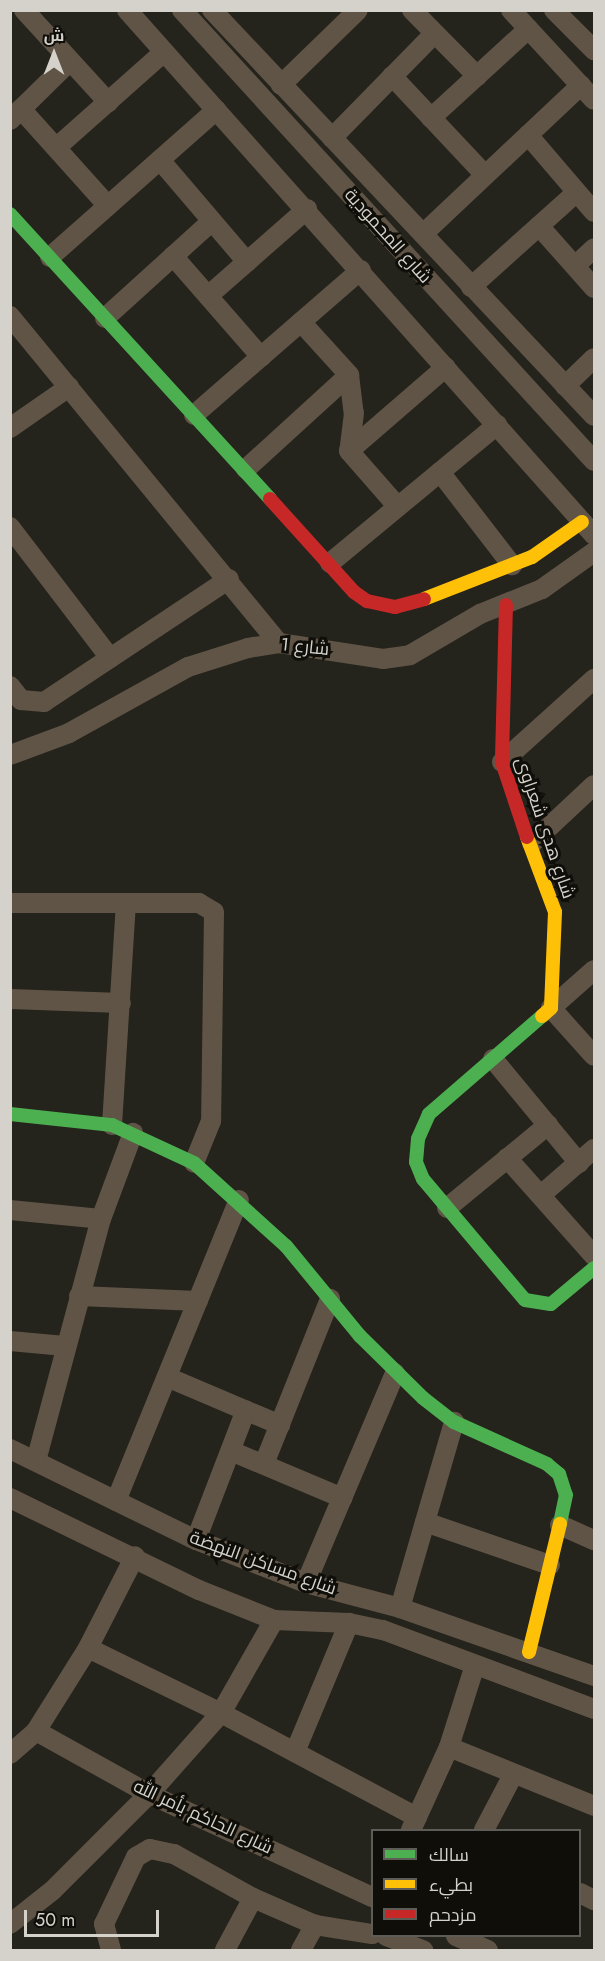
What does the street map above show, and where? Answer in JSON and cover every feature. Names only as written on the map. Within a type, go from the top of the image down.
[{"type":"street","points":[[24,10],[108,102]]},
{"type":"street","points":[[10,214],[366,601],[395,607],[512,565],[588,528],[307,209],[127,10]]},
{"type":"street","name":"شارع المحمودية","points":[[182,10],[594,461]]},
{"type":"street","name":"شارع المحمودية","points":[[212,10],[594,416]]},
{"type":"street","points":[[281,85],[337,18],[358,10]]},
{"type":"street","points":[[412,10],[477,76]]},
{"type":"street","points":[[423,234],[528,135],[588,92],[511,10]]},
{"type":"street","points":[[554,10],[594,50]]},
{"type":"street","points":[[431,118],[528,29]]},
{"type":"street","points":[[332,138],[434,34]]},
{"type":"street","points":[[57,147],[164,52]]},
{"type":"street","points":[[70,61],[16,114],[57,147],[108,206]]},
{"type":"street","points":[[392,76],[485,176]]},
{"type":"street","points":[[50,257],[216,110]]},
{"type":"street","points":[[528,135],[594,212]]},
{"type":"street","points":[[160,160],[247,262]]},
{"type":"street","points":[[471,287],[577,192]]},
{"type":"street","points":[[208,297],[307,209]]},
{"type":"street","points":[[105,318],[212,221]]},
{"type":"street","points":[[539,226],[594,288]]},
{"type":"street","points":[[575,266],[594,248]]},
{"type":"street","points":[[173,256],[261,357]]},
{"type":"street","points":[[194,415],[361,270]]},
{"type":"street","points":[[10,316],[229,579],[279,643]]},
{"type":"street","points":[[302,322],[349,375],[354,413],[349,451],[398,507]]},
{"type":"street","points":[[518,377],[537,357]]},
{"type":"street","points":[[565,386],[594,358]]},
{"type":"street","points":[[349,451],[446,367]]},
{"type":"street","points":[[246,469],[349,375]]},
{"type":"street","points":[[10,428],[69,387]]},
{"type":"street","points":[[330,563],[497,425]]},
{"type":"street","points":[[440,472],[512,565]]},
{"type":"street","points":[[10,527],[110,658]]},
{"type":"street","name":"شارع 1","points":[[10,754],[69,733],[188,667],[279,643],[383,659],[410,656],[480,614],[542,589],[594,552]]},
{"type":"street","points":[[10,686],[21,700],[36,704],[229,579]]},
{"type":"street","name":"شارع هدى شعراوى","points":[[506,605],[502,762],[515,808],[532,843],[555,912],[551,1008]]},
{"type":"street","points":[[502,762],[594,679]]},
{"type":"street","points":[[532,843],[594,785]]},
{"type":"street","points":[[10,903],[199,903],[214,912],[217,920],[211,1121],[194,1163]]},
{"type":"street","points":[[112,1125],[126,903]]},
{"type":"street","points":[[594,970],[429,1114],[418,1139],[416,1162],[423,1179],[518,1294],[533,1303],[551,1304],[594,1268]]},
{"type":"street","points":[[10,999],[121,1003]]},
{"type":"street","points":[[551,1008],[594,1056]]},
{"type":"street","points":[[493,1059],[579,1163]]},
{"type":"street","points":[[10,1114],[112,1125],[194,1163],[239,1200],[286,1246],[395,1373],[454,1422],[547,1464],[559,1474],[566,1495],[530,1652]]},
{"type":"street","points":[[447,1208],[548,1125]]},
{"type":"street","points":[[36,1461],[65,1346],[101,1219],[133,1133]]},
{"type":"street","points":[[541,1195],[594,1149]]},
{"type":"street","points":[[507,1158],[594,1256]]},
{"type":"street","points":[[116,1501],[239,1200]]},
{"type":"street","points":[[10,1210],[101,1219]]},
{"type":"street","points":[[80,1296],[198,1301]]},
{"type":"street","points":[[264,1464],[330,1299]]},
{"type":"street","points":[[10,1341],[65,1346]]},
{"type":"street","points":[[306,1583],[395,1373]]},
{"type":"street","points":[[167,1377],[280,1425]]},
{"type":"street","points":[[196,1540],[246,1410]]},
{"type":"street","points":[[400,1608],[454,1422]]},
{"type":"street","name":"شارع مساكن النهضة","points":[[10,1449],[196,1540],[306,1583],[400,1608],[594,1676]]},
{"type":"street","points":[[231,1451],[342,1498]]},
{"type":"street","name":"شارع مساكن النهضة","points":[[10,1498],[135,1556],[199,1590],[274,1620],[349,1623],[382,1629],[594,1709]]},
{"type":"street","points":[[425,1522],[550,1565]]},
{"type":"street","points":[[560,1525],[594,1540]]},
{"type":"street","points":[[10,1754],[36,1731],[88,1648],[135,1556]]},
{"type":"street","points":[[10,1924],[51,1891],[149,1794],[221,1713],[274,1620]]},
{"type":"street","points":[[295,1752],[349,1623]]},
{"type":"street","points":[[88,1648],[295,1752],[414,1824],[449,1747],[474,1665]]},
{"type":"street","name":"شارع الحاكم بأمر الله","points":[[36,1731],[149,1794],[371,1897]]},
{"type":"street","points":[[449,1747],[513,1775],[594,1806]]},
{"type":"street","points":[[485,1829],[513,1775]]},
{"type":"street","points":[[111,1950],[104,1924],[136,1857],[150,1849],[174,1854],[253,1898],[315,1925],[371,1934]]},
{"type":"street","points":[[225,1950],[253,1898]]},
{"type":"street","points":[[301,1950],[315,1925]]},
{"type":"street","points":[[391,1937],[423,1950]]},
{"type":"street","points":[[460,1937],[488,1950]]},
{"type":"traffic: fast","points":[[10,214],[270,499]]},
{"type":"traffic: fast","points":[[542,1016],[429,1114],[418,1139],[416,1162],[423,1179],[525,1300],[551,1304],[594,1268]]},
{"type":"traffic: fast","points":[[10,1114],[112,1125],[194,1163],[286,1246],[360,1336],[423,1398],[454,1422],[547,1464],[559,1474],[566,1495],[560,1524]]},
{"type":"traffic: slow","points":[[424,599],[532,557],[582,522]]},
{"type":"traffic: slow","points":[[527,837],[555,912],[551,1008],[542,1016]]},
{"type":"traffic: slow","points":[[529,1652],[560,1524]]},
{"type":"traffic: jam","points":[[270,499],[354,592],[367,601],[395,607],[424,599]]},
{"type":"traffic: jam","points":[[506,605],[502,762],[527,837]]}]
